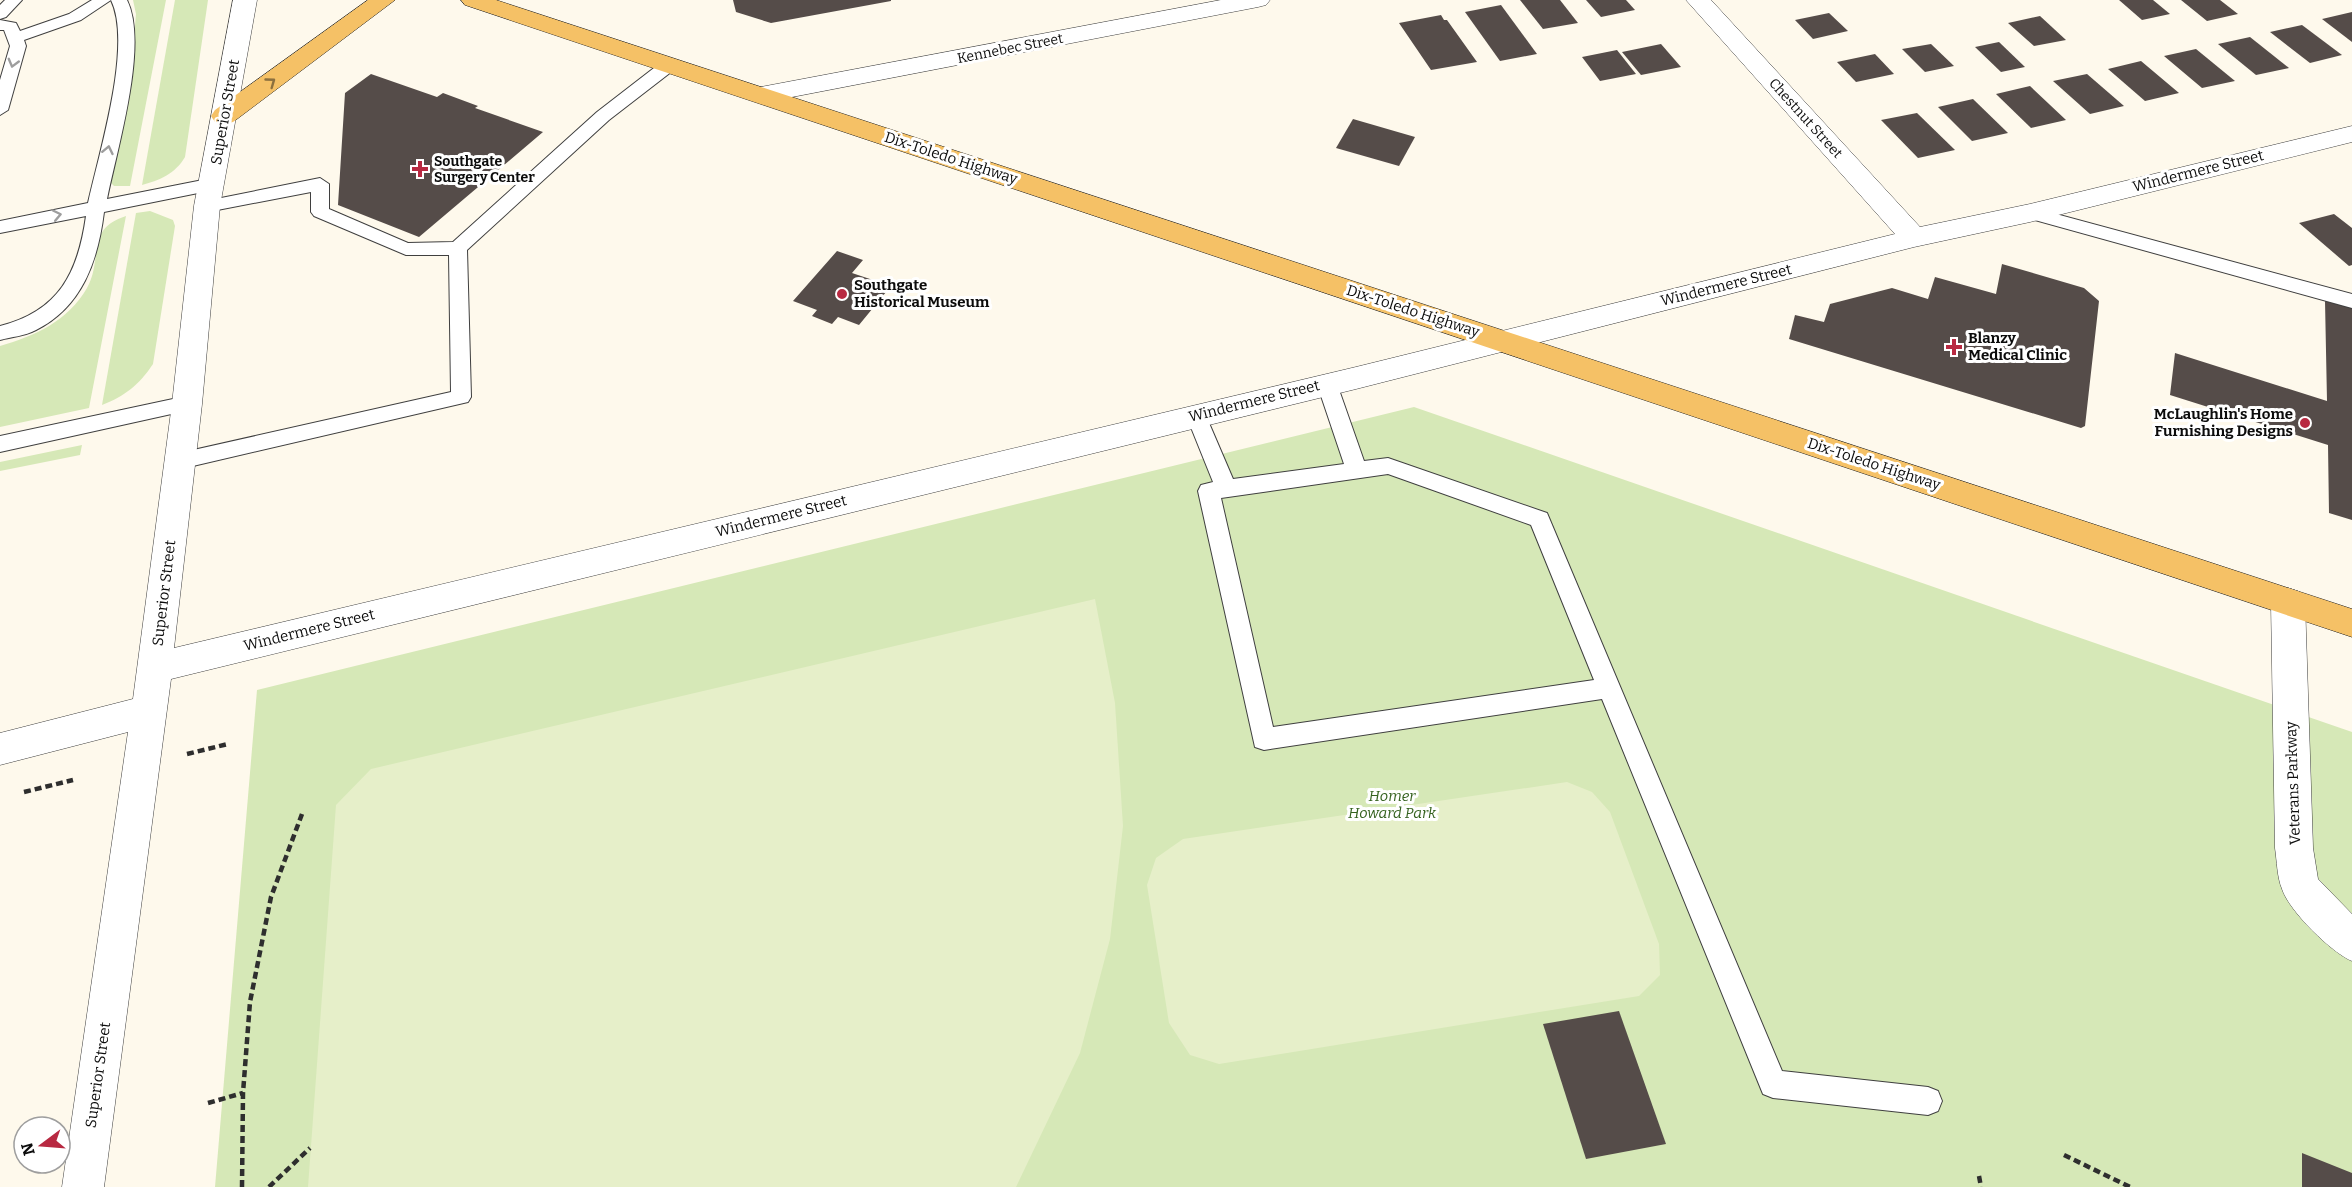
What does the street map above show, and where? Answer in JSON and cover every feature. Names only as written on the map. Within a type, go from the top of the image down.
[{"type":"main road","points":[[224,116],[382,0]]},
{"type":"main road","name":"Dix-Toledo Highway","points":[[473,0],[2352,623]]},
{"type":"street","name":"Superior Street","points":[[82,1187],[155,668],[210,195],[245,0]]},
{"type":"street","name":"Kennebec Street","points":[[761,95],[1258,0]]},
{"type":"street","name":"Chestnut Street","points":[[1698,0],[1914,238]]},
{"type":"street","name":"Windermere Street","points":[[155,668],[1504,341],[1914,238],[2030,213],[2352,134]]},
{"type":"street","name":"Veterans Parkway","points":[[2288,602],[2294,848],[2300,888],[2352,942]]},
{"type":"street","points":[[0,749],[149,711]]},
{"type":"lane","points":[[0,14],[14,0]]},
{"type":"lane","points":[[14,38],[75,17],[103,0]]},
{"type":"lane","points":[[0,333],[28,326],[59,306],[77,282],[92,237],[96,207],[128,55],[126,14],[119,0]]},
{"type":"lane","points":[[0,25],[10,26],[18,46],[0,110]]},
{"type":"lane","points":[[0,227],[96,207],[320,184],[320,212],[406,249],[458,248],[603,116],[669,65]]},
{"type":"lane","points":[[2030,213],[2352,301]]},
{"type":"lane","points":[[180,461],[461,396],[458,248]]},
{"type":"lane","points":[[1327,384],[1357,470]]},
{"type":"lane","points":[[0,444],[187,405]]},
{"type":"lane","points":[[1196,416],[1227,489]]},
{"type":"lane","points":[[1609,688],[1264,739],[1209,491],[1388,466],[1539,519],[1609,688],[1773,1084],[1928,1101]]},
{"type":"path","points":[[183,754],[228,744]]},
{"type":"path","points":[[24,792],[73,780]]},
{"type":"path","points":[[242,1187],[243,1093],[250,1002],[271,897],[302,814]]},
{"type":"path","points":[[208,1103],[243,1093]]},
{"type":"path","points":[[269,1187],[310,1148]]},
{"type":"path","points":[[2064,1155],[2130,1187]]},
{"type":"path","points":[[1979,1176],[1981,1187]]},
{"type":"green space","points":[[133,0],[166,0],[130,186],[114,186],[109,177],[134,37],[136,14]]},
{"type":"green space","points":[[175,0],[208,0],[185,157],[177,168],[166,176],[142,185]]},
{"type":"green space","points":[[150,211],[173,220],[175,226],[153,364],[131,389],[102,405],[136,213]]},
{"type":"green space","points":[[126,216],[89,408],[0,427],[0,346],[50,326],[70,310],[87,288],[92,277],[100,237],[113,222]]},
{"type":"green space","name":"Homer Howard Park","points":[[1414,407],[2352,732],[2352,1187],[215,1187],[257,690]]},
{"type":"green space","points":[[82,445],[80,455],[0,471],[0,462]]},
{"type":"green space","points":[[1095,599],[1115,703],[1123,826],[1110,939],[1080,1053],[1016,1187],[308,1187],[336,805],[371,769]]},
{"type":"green space","points":[[1567,782],[1592,792],[1610,812],[1659,944],[1660,975],[1639,996],[1219,1064],[1190,1055],[1169,1023],[1147,885],[1156,858],[1183,839]]},
{"type":"building","points":[[733,0],[891,1],[771,23],[736,12]]},
{"type":"building","points":[[1520,0],[1560,0],[1578,23],[1543,29]]},
{"type":"building","points":[[1586,0],[1626,0],[1635,10],[1601,17]]},
{"type":"building","points":[[2119,0],[2153,0],[2170,14],[2142,20]]},
{"type":"building","points":[[2181,0],[2220,0],[2238,14],[2207,21]]},
{"type":"building","points":[[1501,5],[1537,54],[1500,61],[1465,12]]},
{"type":"building","points":[[2352,12],[2352,42],[2322,19]]},
{"type":"building","points":[[1829,13],[1848,31],[1813,39],[1795,20]]},
{"type":"building","points":[[1441,15],[1477,62],[1431,70],[1399,23]]},
{"type":"building","points":[[2040,16],[2066,40],[2034,46],[2008,23]]},
{"type":"building","points":[[2302,25],[2342,55],[2310,63],[2270,32]]},
{"type":"building","points":[[2250,37],[2289,68],[2256,75],[2218,44]]},
{"type":"building","points":[[1999,42],[2025,67],[2001,72],[1975,47]]},
{"type":"building","points":[[1661,44],[1681,67],[1641,75],[1622,52]]},
{"type":"building","points":[[1931,44],[1954,66],[1925,72],[1902,49]]},
{"type":"building","points":[[2196,49],[2235,81],[2202,88],[2164,56]]},
{"type":"building","points":[[1617,50],[1636,74],[1600,81],[1582,57]]},
{"type":"building","points":[[1875,54],[1894,74],[1856,82],[1837,62]]},
{"type":"building","points":[[2141,61],[2179,93],[2145,101],[2108,69]]},
{"type":"building","name":"Southgate Surgery Center","points":[[371,74],[437,97],[443,93],[478,106],[475,108],[543,132],[419,237],[338,205],[345,93]]},
{"type":"building","points":[[2087,74],[2124,106],[2090,114],[2053,81]]},
{"type":"building","points":[[2030,86],[2066,120],[2031,128],[1996,94]]},
{"type":"building","points":[[1973,99],[2008,133],[1972,141],[1938,107]]},
{"type":"building","points":[[1917,113],[1955,150],[1918,158],[1881,120]]},
{"type":"building","points":[[1353,119],[1415,137],[1399,166],[1336,148]]},
{"type":"building","points":[[2334,214],[2352,228],[2352,265],[2349,266],[2299,223]]},
{"type":"building","name":"Southgate Historical Museum","points":[[837,251],[863,260],[852,273],[891,286],[859,325],[838,317],[832,324],[812,316],[817,310],[793,301]]},
{"type":"building","name":"Blanzy Medical Clinic","points":[[2002,264],[2084,288],[2099,301],[2085,426],[2081,428],[1789,339],[1795,315],[1824,322],[1830,304],[1892,288],[1928,299],[1935,277],[1996,294]]},
{"type":"building","name":"McLaughlin's Home Furnishing Designs","points":[[2325,301],[2352,308],[2352,520],[2329,513],[2328,445],[2170,395],[2175,353],[2327,401]]},
{"type":"building","points":[[1619,1011],[1666,1144],[1586,1159],[1543,1024]]},
{"type":"building","points":[[2302,1153],[2352,1173],[2352,1187],[2302,1187]]},
{"type":"place","name":"Southgate Surgery Center","points":[[420,169]]},
{"type":"place","name":"Southgate Historical Museum","points":[[842,294]]},
{"type":"place","name":"Blanzy Medical Clinic","points":[[1954,347]]},
{"type":"place","name":"McLaughlin's Home Furnishing Designs","points":[[2305,423]]}]
